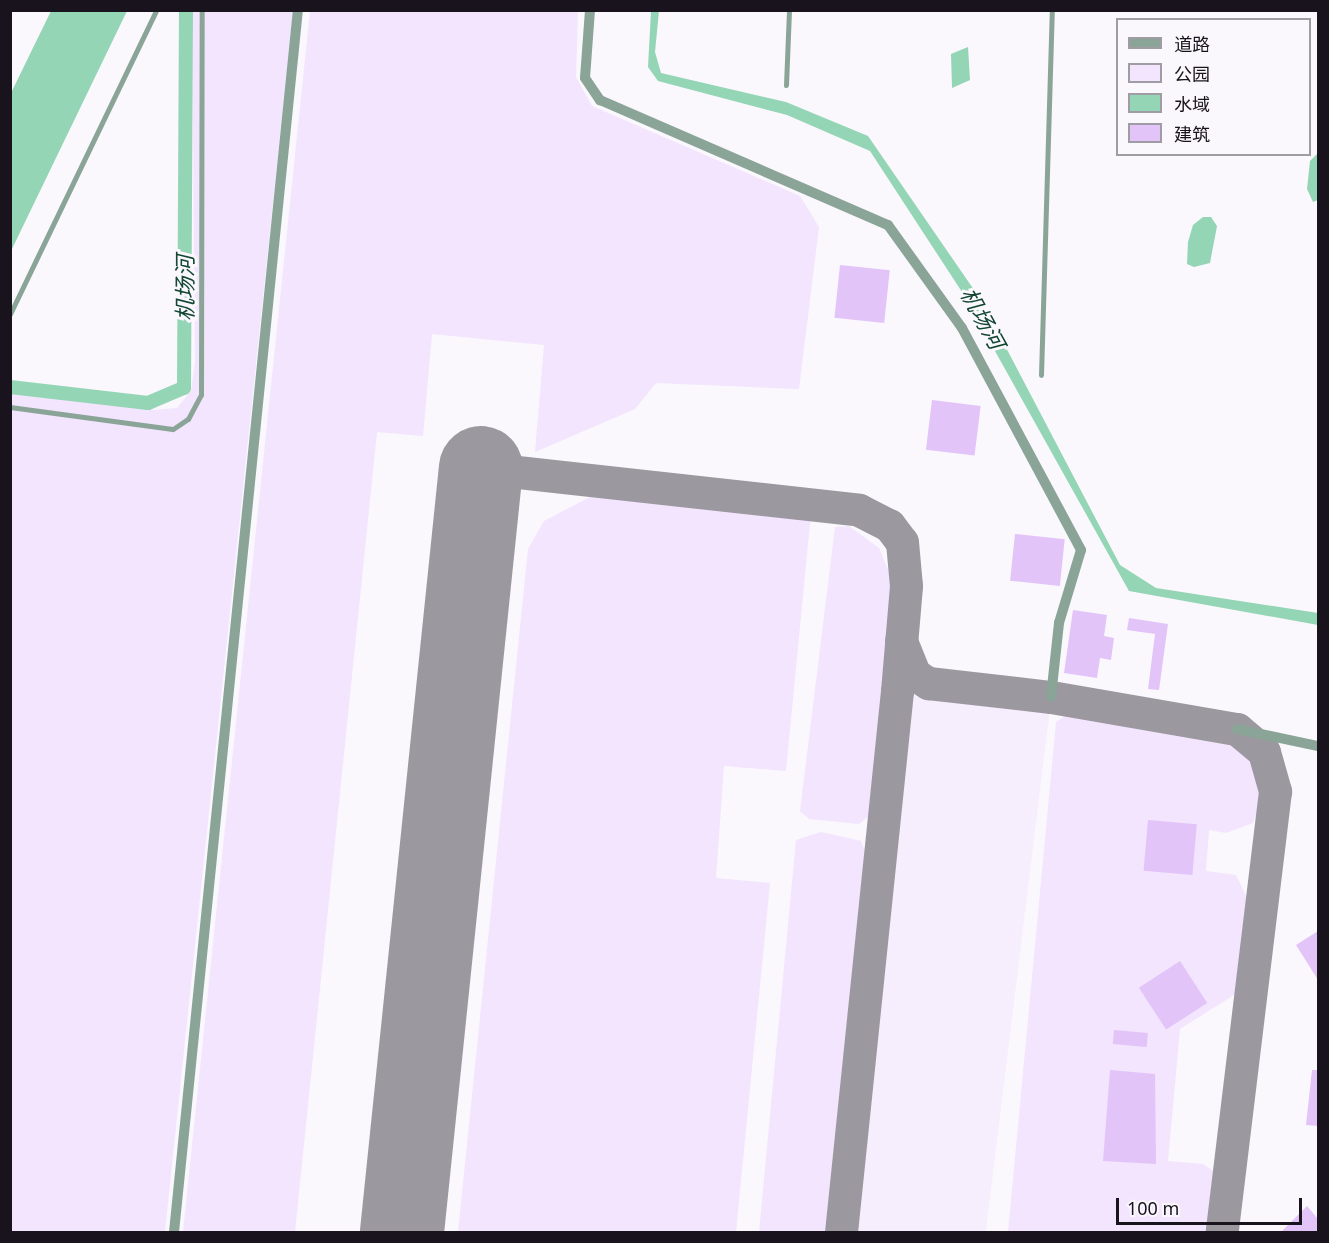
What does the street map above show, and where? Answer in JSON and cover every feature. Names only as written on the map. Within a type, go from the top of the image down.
[{"type":"street","points":[[174,1233],[298,10]]},
{"type":"street","points":[[590,10],[585,78],[600,100],[888,225],[962,328],[1081,550],[1059,623],[1051,697]]},
{"type":"street","points":[[1236,729],[1318,746]]},
{"type":"lane","points":[[10,314],[156,10]]},
{"type":"lane","points":[[10,407],[173,429],[188,419],[201,395],[202,10]]},
{"type":"lane","points":[[786,85],[789,10]]},
{"type":"lane","points":[[1041,375],[1052,10]]},
{"type":"shaded area","points":[[897,691],[1050,710],[986,1232],[831,1231]]},
{"type":"green space","points":[[192,11],[293,11],[165,1232],[11,1232],[11,394],[154,410],[177,408],[191,391],[195,362]]},
{"type":"green space","points":[[310,11],[578,11],[576,77],[592,106],[800,196],[819,227],[799,389],[656,383],[635,409],[535,452],[544,345],[432,334],[423,436],[377,432],[295,1232],[183,1232]]},
{"type":"green space","points":[[590,497],[811,513],[786,771],[724,766],[716,878],[770,883],[736,1232],[458,1232],[528,549],[544,521]]},
{"type":"green space","points":[[849,526],[879,548],[891,577],[871,814],[859,824],[809,819],[800,811],[835,527]]},
{"type":"green space","points":[[1070,713],[1219,737],[1248,754],[1258,773],[1259,806],[1253,823],[1226,833],[1209,830],[1206,871],[1236,875],[1247,898],[1237,993],[1180,1029],[1168,1161],[1203,1164],[1213,1171],[1219,1187],[1214,1232],[1008,1232],[1056,722]]},
{"type":"green space","points":[[821,832],[861,841],[865,851],[825,1232],[759,1232],[796,840]]},
{"type":"water","points":[[51,11],[127,11],[11,251],[11,93]]},
{"type":"water","points":[[651,11],[659,11],[655,52],[661,73],[786,102],[868,136],[981,300],[1120,565],[1156,588],[1318,613],[1318,625],[1129,591],[962,292],[870,151],[787,115],[658,81],[648,67]]},
{"type":"water","points":[[968,47],[970,80],[952,88],[951,54]]},
{"type":"water","points":[[1318,153],[1318,200],[1313,202],[1307,189],[1310,161]]},
{"type":"water","points":[[1203,217],[1211,217],[1217,226],[1210,263],[1194,267],[1187,264],[1188,242],[1193,225]]},
{"type":"building","points":[[840,265],[890,270],[884,323],[834,318]]},
{"type":"building","points":[[932,400],[981,406],[975,456],[926,450]]},
{"type":"building","points":[[1015,534],[1065,539],[1060,586],[1010,581]]},
{"type":"building","points":[[1073,610],[1107,615],[1104,636],[1114,638],[1111,660],[1100,658],[1097,678],[1064,673]]},
{"type":"building","points":[[1129,618],[1168,624],[1159,690],[1148,689],[1155,634],[1127,630]]},
{"type":"building","points":[[1148,820],[1197,824],[1192,875],[1144,871]]},
{"type":"building","points":[[1318,931],[1318,980],[1296,945]]},
{"type":"building","points":[[1180,961],[1207,1003],[1166,1030],[1139,988]]},
{"type":"building","points":[[1114,1030],[1148,1033],[1147,1047],[1113,1044]]},
{"type":"building","points":[[1110,1070],[1155,1074],[1156,1164],[1103,1161]]},
{"type":"building","points":[[1312,1070],[1318,1070],[1318,1126],[1306,1125]]},
{"type":"building","points":[[1307,1206],[1318,1219],[1318,1233],[1280,1233]]},
{"type":"waterway","name":"机场河","points":[[10,387],[148,403],[184,388],[186,10]]},
{"type":"taxiway","points":[[481,468],[859,510],[889,525],[902,542],[906,586],[897,691],[841,1232]]},
{"type":"taxiway","points":[[901,641],[914,674],[928,683],[1051,697],[1237,729],[1264,752],[1275,791],[1222,1232]]},
{"type":"runway","points":[[402,1232],[481,468]]}]
